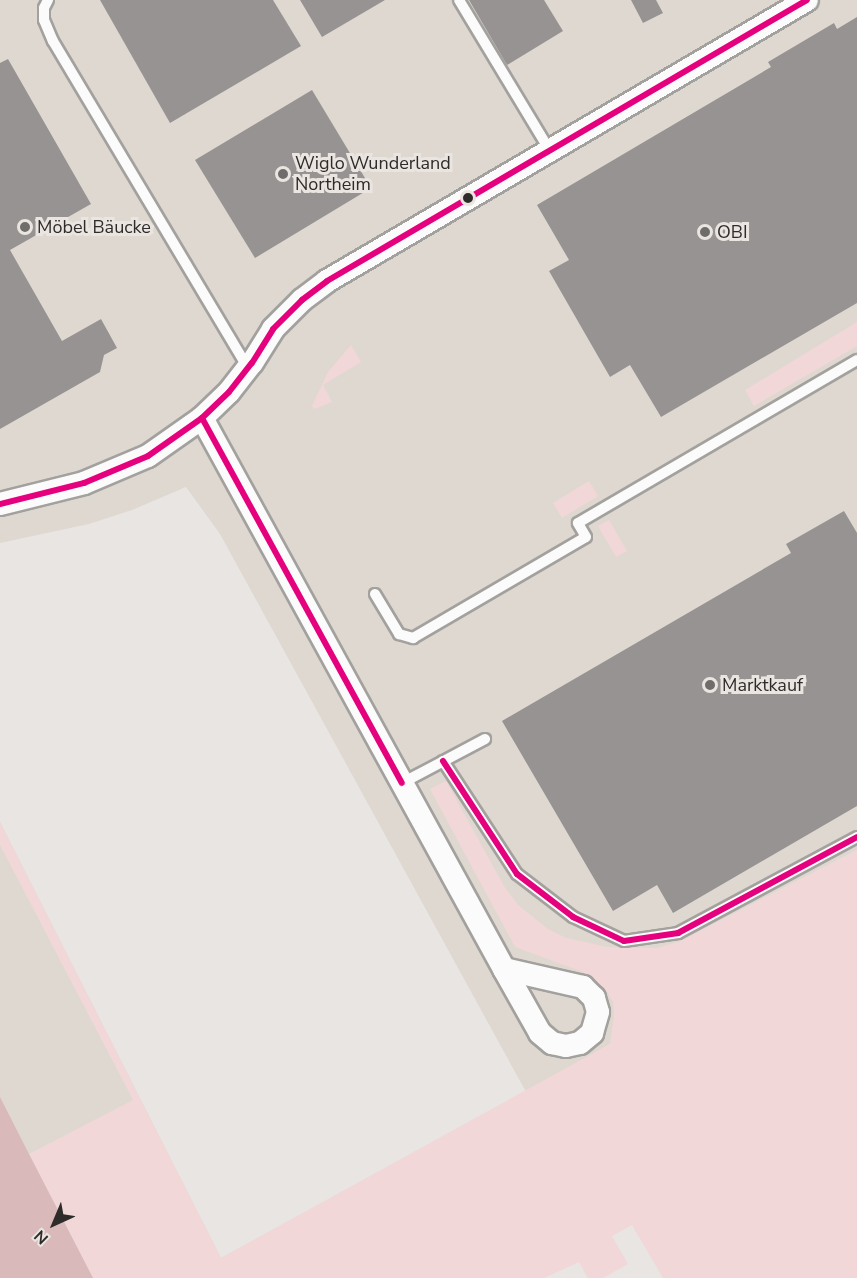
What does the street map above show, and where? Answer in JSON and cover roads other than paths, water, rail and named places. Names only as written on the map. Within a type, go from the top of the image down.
[{"type":"street","points":[[0,504],[84,483],[128,467],[164,446],[202,418],[228,392],[248,368],[273,329],[302,300],[327,281],[807,0]]},
{"type":"street","points":[[202,418],[504,969]]},
{"type":"lane","points":[[48,0],[44,8],[44,20],[53,41],[248,368]]},
{"type":"lane","points":[[459,0],[550,151]]},
{"type":"lane","points":[[375,594],[399,634],[413,638],[586,537],[578,523],[857,360]]},
{"type":"lane","points":[[402,783],[484,739]]},
{"type":"lane","points":[[443,761],[517,874],[573,917],[624,942],[678,933],[857,837]]},
{"type":"place","name":"Wiglo Wunderland Northeim","points":[[283,174]]},
{"type":"place","name":"Möbel Bäucke","points":[[25,227]]},
{"type":"place","name":"OBI","points":[[705,232]]},
{"type":"place","name":"Marktkauf","points":[[710,685]]}]
